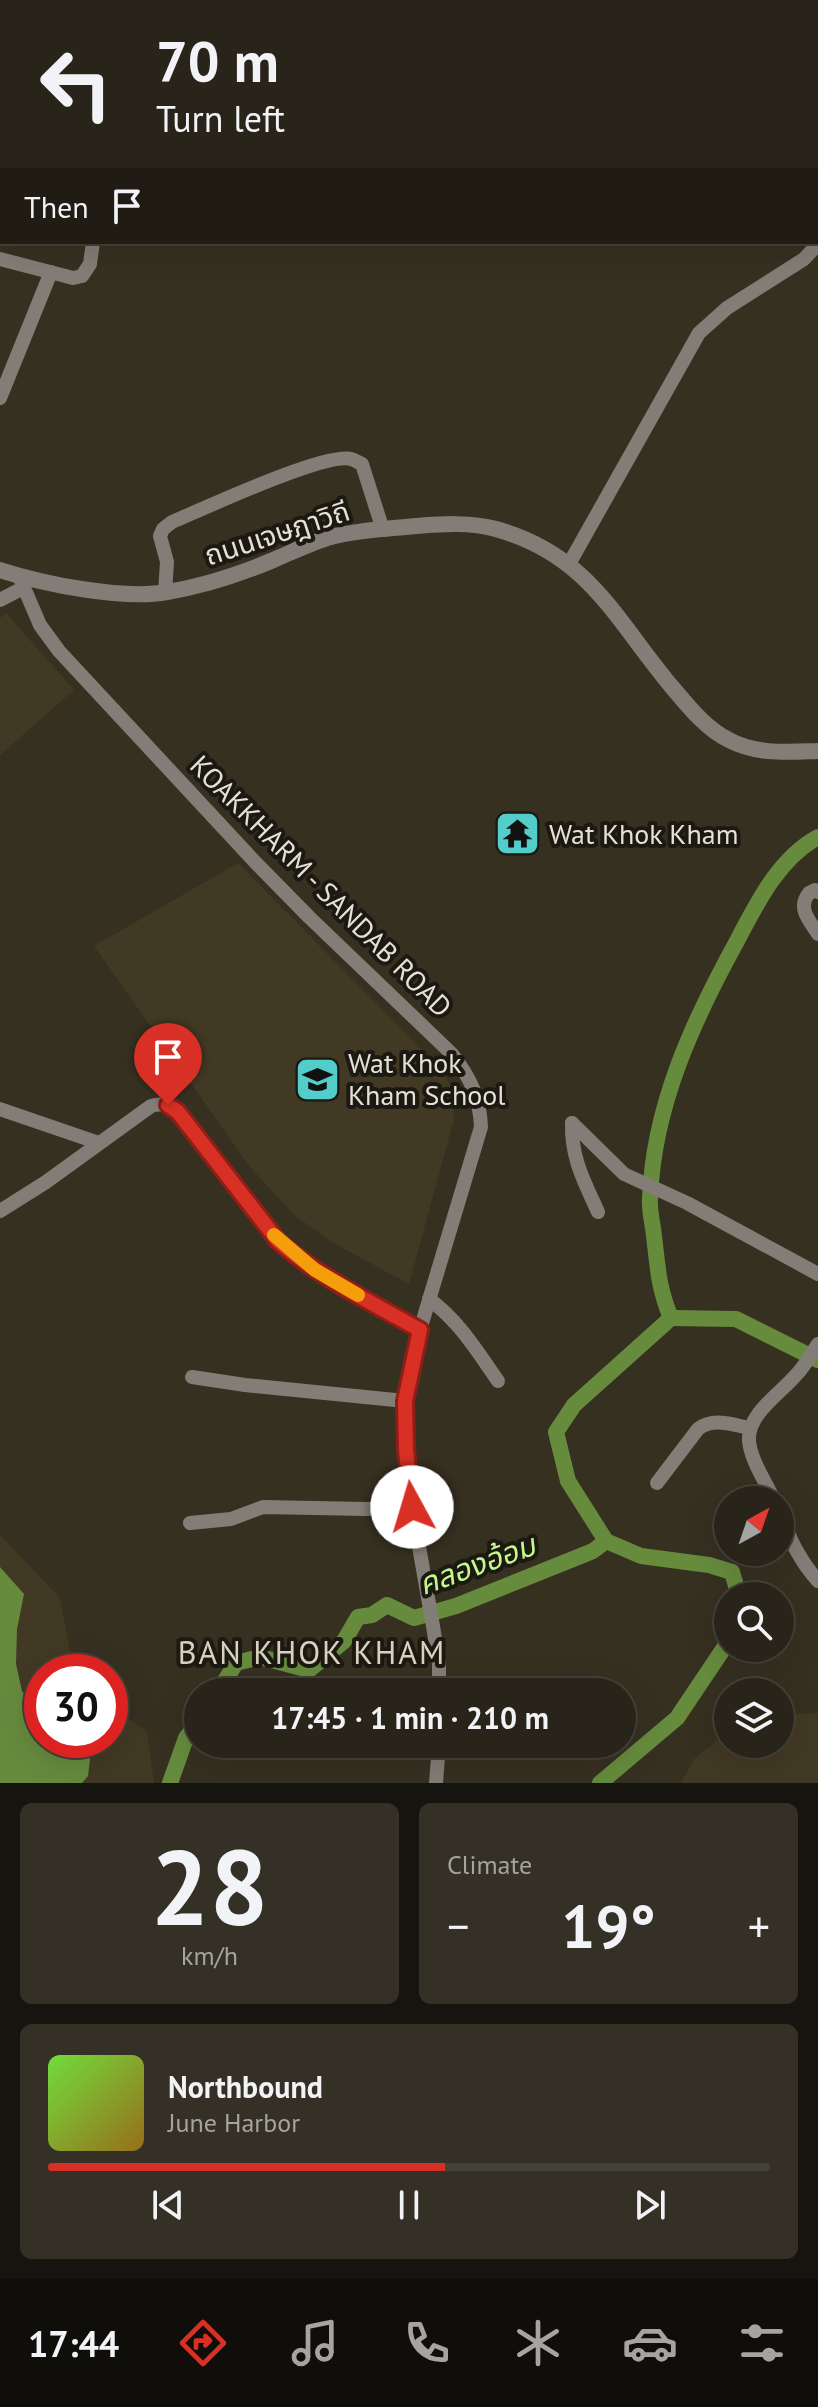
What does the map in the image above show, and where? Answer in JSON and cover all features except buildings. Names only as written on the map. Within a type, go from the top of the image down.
[{"type":"street","points":[[0,259],[73,278],[82,276],[90,264],[93,244]]},
{"type":"street","points":[[569,564],[699,333],[727,308],[804,259],[818,244]]},
{"type":"street","points":[[0,398],[51,272]]},
{"type":"street","points":[[165,593],[167,562],[160,536],[163,529],[172,522],[269,481],[327,461],[349,458],[362,464],[383,530]]},
{"type":"street","name":"ถนนเจษฎาวิถี","points":[[0,570],[21,582],[102,592],[165,593],[221,581],[326,538],[456,524],[492,528],[525,538],[569,564],[608,603],[650,661],[688,706],[728,740],[753,749],[818,751]]},
{"type":"street","points":[[0,600],[21,582]]},
{"type":"street","name":"KOAKKHARM - SANDAB ROAD","points":[[21,582],[40,625],[59,651],[309,917],[452,1054],[465,1071],[478,1099],[481,1127],[420,1330],[405,1401],[412,1507],[429,1596],[439,1678]]},
{"type":"street","points":[[818,892],[809,893],[803,905],[804,913],[818,934]]},
{"type":"street","points":[[0,1211],[46,1182],[151,1106],[168,1105],[178,1112],[278,1241],[315,1270],[420,1330]]},
{"type":"street","points":[[0,1109],[99,1143]]},
{"type":"street","points":[[598,1212],[578,1170],[572,1144],[572,1123],[615,1166],[636,1182],[687,1203],[818,1274]]},
{"type":"street","points":[[429,1299],[459,1326],[498,1381]]},
{"type":"street","points":[[768,1486],[749,1441],[750,1428],[756,1417],[799,1373],[818,1344]]},
{"type":"street","points":[[192,1377],[405,1401]]},
{"type":"street","points":[[657,1483],[705,1424],[715,1422],[750,1428]]},
{"type":"street","points":[[190,1523],[231,1519],[263,1507],[412,1507]]},
{"type":"street","points":[[794,1550],[818,1581]]},
{"type":"street","points":[[436,1783],[438,1758]]},
{"type":"shaded area","points":[[6,613],[74,690],[0,755],[0,618]]},
{"type":"shaded area","name":"Wat Khok Kham School","points":[[238,863],[440,1068],[453,1090],[454,1119],[409,1284],[337,1245],[295,1216],[250,1167],[94,946]]},
{"type":"shaded area","points":[[0,1535],[60,1598],[71,1654],[24,1654],[24,1758],[128,1758],[128,1718],[147,1732],[154,1783],[0,1783]]},
{"type":"shaded area","points":[[0,1567],[24,1594],[17,1629],[16,1664],[24,1693],[24,1758],[90,1758],[88,1776],[82,1783],[0,1783]]},
{"type":"shaded area","points":[[818,1713],[818,1783],[681,1783],[695,1758],[714,1743],[714,1758],[794,1758],[794,1714]]},
{"type":"waterway","points":[[671,1318],[659,1277],[650,1204],[653,1165],[667,1098],[705,1002],[753,912],[781,869],[818,837]]},
{"type":"waterway","points":[[671,1318],[574,1405],[556,1432],[568,1481],[606,1541],[641,1556],[709,1565],[732,1572],[735,1582]]},
{"type":"waterway","points":[[671,1318],[736,1319],[818,1360]]},
{"type":"waterway","name":"คลองอ้อม","points":[[227,1678],[236,1663],[260,1657],[309,1670],[344,1641],[358,1617],[372,1615],[387,1605],[414,1618],[456,1606],[593,1551],[606,1541]]},
{"type":"waterway","points":[[600,1783],[677,1718],[715,1662]]},
{"type":"waterway","name":"คลองอ้อม","points":[[170,1783],[184,1744]]},
{"type":"slow traffic","points":[[274,1235],[315,1270],[358,1295]]},
{"type":"place","name":"Wat Khok Kham","points":[[518,834]]},
{"type":"place","name":"Wat Khok Kham School","points":[[317,1079]]},
{"type":"district","name":"BAN KHOK KHAM","points":[[312,1653]]},
{"type":"route","points":[[168,1105],[178,1112],[278,1241],[315,1270],[420,1330],[404,1419],[412,1507]]}]
